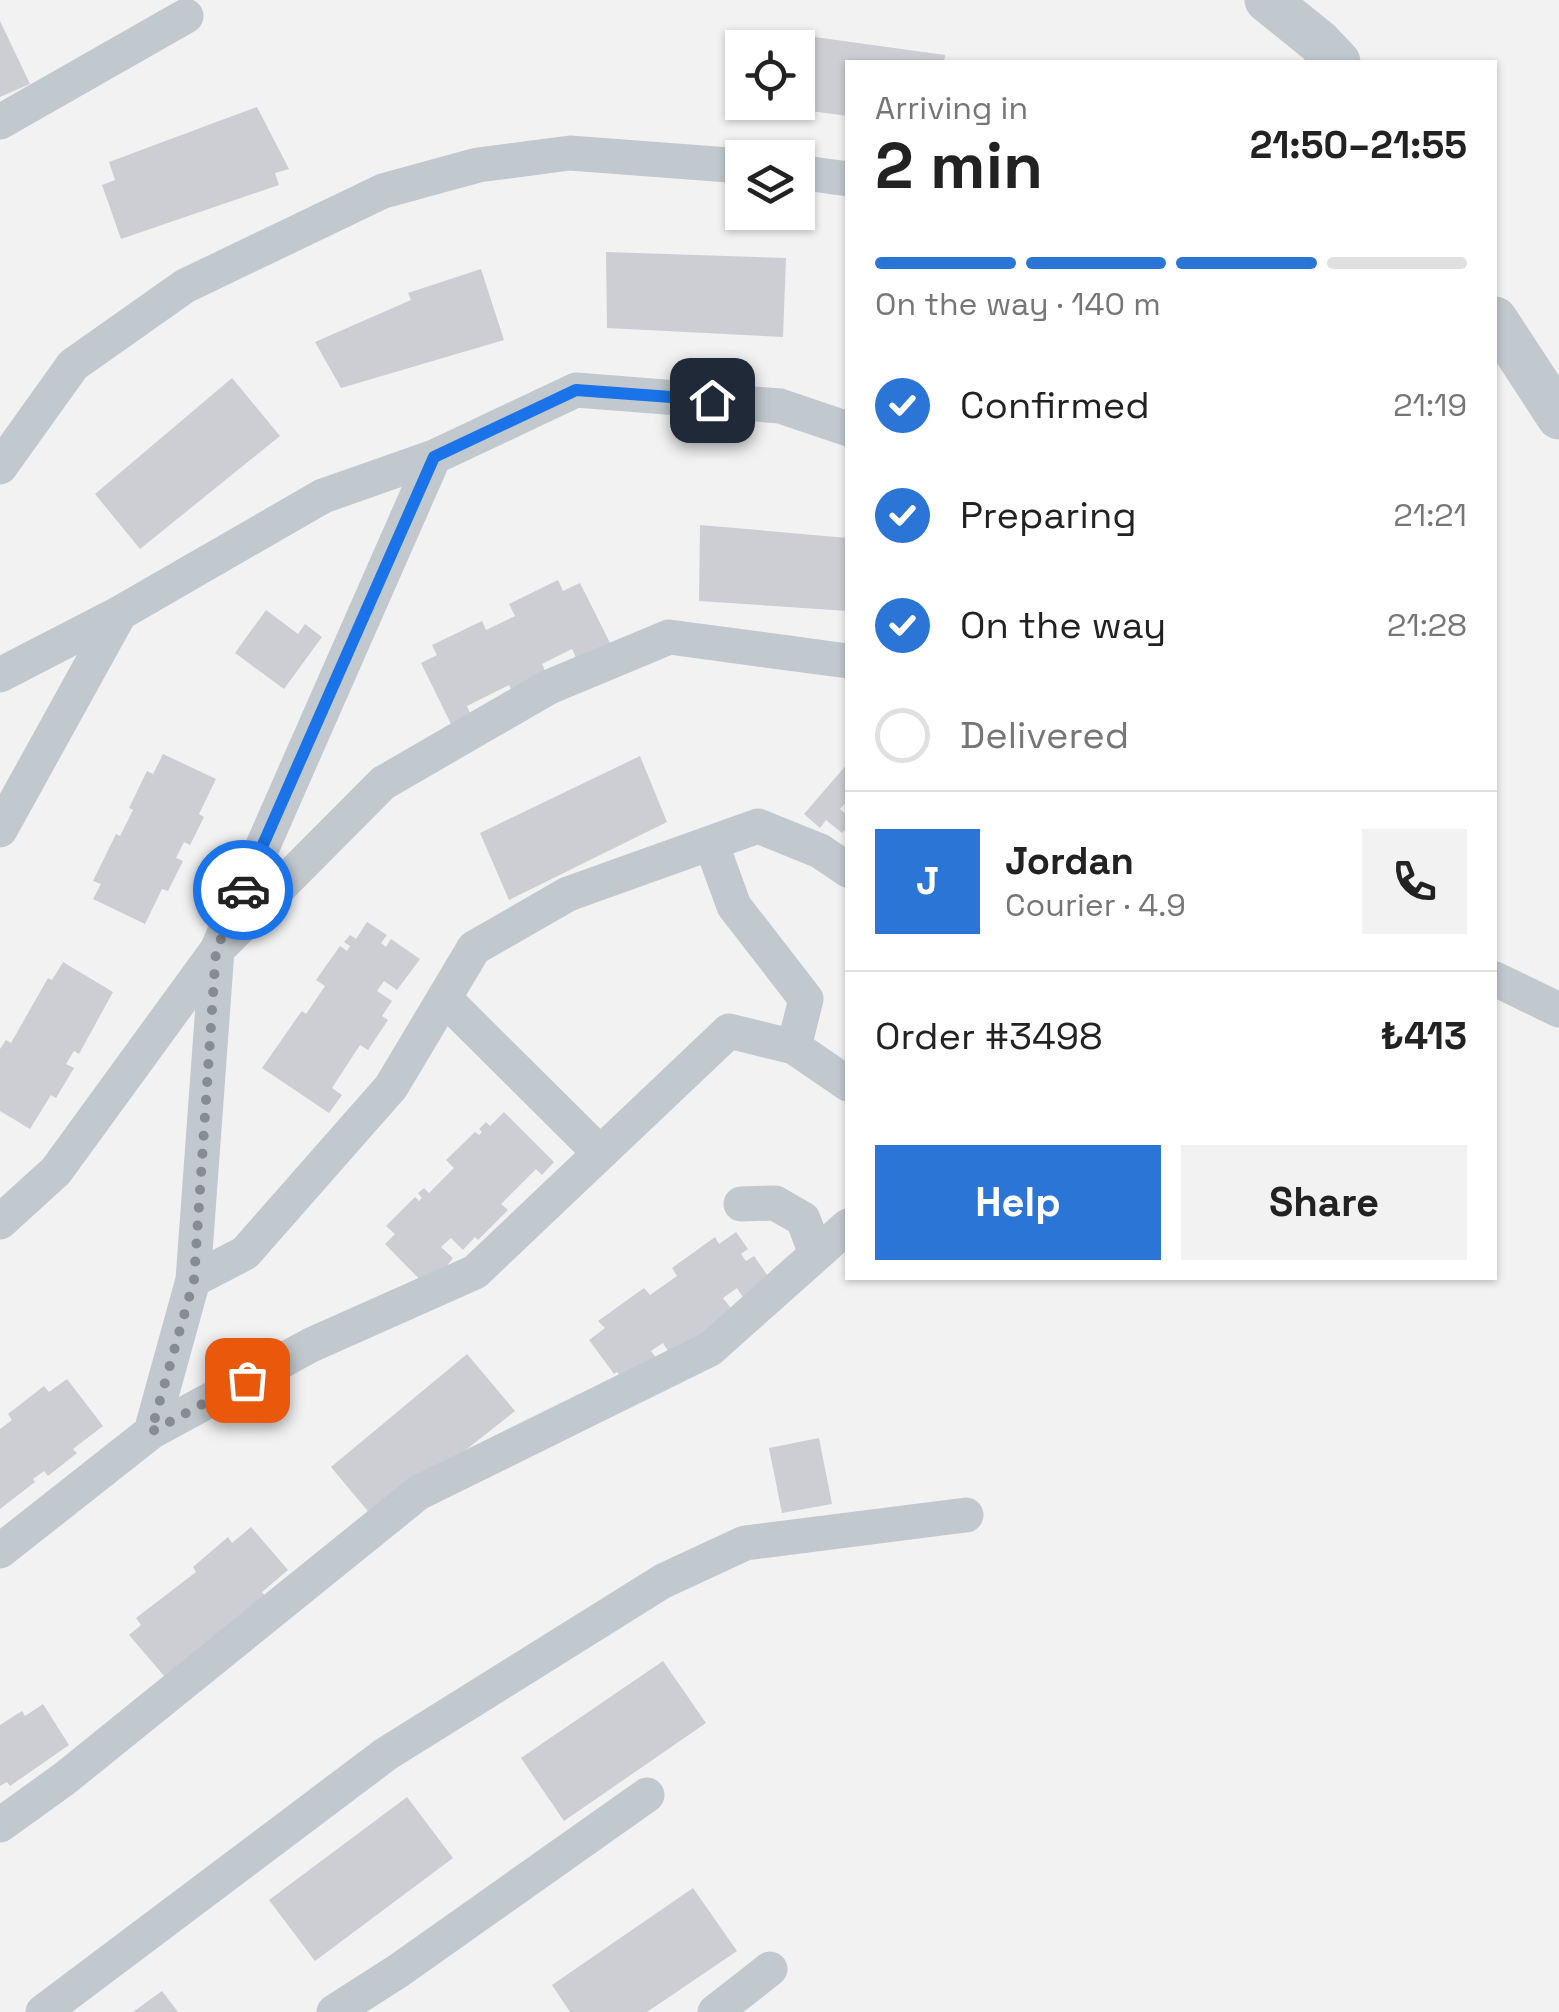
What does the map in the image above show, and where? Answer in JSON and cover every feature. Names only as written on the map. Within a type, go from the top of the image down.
[{"type":"street","points":[[1267,0],[1336,60]]},
{"type":"street","points":[[0,122],[186,16]]},
{"type":"street","points":[[0,467],[73,365],[185,286],[383,191],[478,165],[570,154],[725,165]]},
{"type":"street","points":[[815,174],[845,179]]},
{"type":"street","points":[[1497,322],[1559,416]]},
{"type":"street","points":[[0,675],[120,613],[322,496],[434,457],[576,390],[780,406],[845,428]]},
{"type":"street","points":[[151,1432],[194,1280],[216,950],[434,457]]},
{"type":"street","points":[[0,830],[120,613]]},
{"type":"street","points":[[0,1222],[56,1170],[216,950],[383,783],[549,686],[669,637],[845,661]]},
{"type":"street","points":[[194,1280],[244,1254],[391,1087],[474,948],[568,894],[758,826],[820,851],[845,868]]},
{"type":"street","points":[[711,843],[734,906],[806,999],[794,1048]]},
{"type":"street","points":[[1497,979],[1559,1010]]},
{"type":"street","points":[[444,998],[600,1153]]},
{"type":"street","points":[[0,1551],[151,1432],[311,1345],[475,1272],[729,1031],[794,1048],[845,1082]]},
{"type":"street","points":[[741,1204],[775,1203],[803,1218],[816,1254]]},
{"type":"street","points":[[0,1826],[64,1780],[418,1493],[710,1349],[845,1229]]},
{"type":"street","points":[[43,2012],[386,1754],[663,1581],[745,1543],[966,1514]]},
{"type":"street","points":[[334,2012],[647,1795]]},
{"type":"street","points":[[715,2012],[770,1969]]},
{"type":"street","points":[[384,2012],[398,1971]]},
{"type":"building","points":[[0,21],[30,84],[0,97]]},
{"type":"building","points":[[815,37],[945,55],[944,60],[845,60],[845,116],[815,112]]},
{"type":"building","points":[[257,107],[289,169],[275,173],[279,185],[121,239],[102,185],[115,180],[109,162]]},
{"type":"building","points":[[606,252],[786,258],[783,337],[607,328]]},
{"type":"building","points":[[481,269],[504,340],[341,388],[315,342],[411,300],[408,293]]},
{"type":"building","points":[[232,378],[280,436],[140,549],[95,494]]},
{"type":"building","points":[[700,525],[845,538],[845,611],[699,601]]},
{"type":"building","points":[[558,580],[563,591],[580,583],[610,643],[577,660],[572,649],[542,664],[547,675],[512,692],[509,685],[467,706],[471,715],[451,724],[421,663],[437,655],[432,645],[482,621],[486,630],[515,616],[509,604]]},
{"type":"building","points":[[266,610],[298,634],[305,624],[322,637],[284,689],[235,653]]},
{"type":"building","points":[[163,754],[216,779],[190,845],[184,842],[176,858],[183,861],[168,891],[162,889],[145,924],[93,899],[101,884],[93,881],[116,834],[120,836],[133,810],[129,808],[147,771],[153,774]]},
{"type":"building","points":[[640,756],[667,822],[509,900],[480,833]]},
{"type":"building","points":[[845,766],[845,803],[840,809],[845,813],[842,833],[826,820],[820,828],[804,814]]},
{"type":"building","points":[[367,922],[387,935],[381,943],[386,947],[391,939],[420,959],[397,990],[384,981],[377,991],[392,1001],[382,1016],[388,1020],[368,1050],[360,1045],[332,1088],[342,1095],[329,1113],[262,1068],[302,1011],[306,1014],[325,986],[316,980],[340,946],[347,951],[350,946],[344,942],[350,935],[356,939]]},
{"type":"building","points":[[63,962],[113,992],[79,1054],[74,1051],[66,1064],[74,1068],[56,1098],[51,1095],[30,1129],[0,1111],[0,1049],[6,1040],[11,1043],[48,978],[52,980]]},
{"type":"building","points":[[504,1112],[554,1162],[542,1175],[536,1169],[501,1204],[508,1210],[478,1240],[475,1237],[463,1250],[451,1238],[441,1247],[453,1258],[429,1289],[385,1244],[395,1234],[386,1226],[415,1197],[419,1201],[422,1198],[418,1193],[424,1188],[429,1193],[454,1168],[446,1160],[475,1132],[479,1135],[486,1122],[490,1126]]},
{"type":"building","points":[[736,1232],[748,1249],[741,1254],[746,1261],[754,1256],[774,1285],[744,1299],[737,1288],[723,1298],[737,1316],[670,1354],[663,1343],[651,1351],[660,1363],[630,1389],[589,1340],[605,1328],[598,1321],[644,1288],[650,1295],[677,1276],[672,1268],[715,1237],[719,1244]]},
{"type":"building","points":[[467,1354],[515,1411],[376,1521],[331,1467]]},
{"type":"building","points":[[67,1379],[103,1426],[73,1449],[77,1453],[48,1476],[44,1471],[33,1479],[35,1482],[0,1509],[0,1429],[12,1420],[8,1414],[44,1386],[49,1392]]},
{"type":"building","points":[[819,1438],[832,1504],[782,1513],[769,1448]]},
{"type":"building","points":[[251,1527],[288,1570],[262,1592],[266,1597],[165,1677],[129,1635],[141,1625],[136,1618],[196,1572],[193,1567],[228,1537],[232,1543]]},
{"type":"building","points":[[663,1661],[706,1723],[564,1821],[521,1758]]},
{"type":"building","points":[[43,1704],[69,1745],[10,1786],[7,1782],[0,1786],[0,1725]]},
{"type":"building","points":[[407,1797],[453,1858],[315,1961],[269,1900]]},
{"type":"building","points":[[693,1888],[737,1951],[647,2012],[570,2012],[552,1985]]},
{"type":"building","points":[[162,1991],[178,2012],[133,2012]]},
{"type":"way so far","points":[[243,890],[216,950],[194,1280],[151,1432],[247,1380]]},
{"type":"route","points":[[243,890],[434,457],[576,390],[712,400]]}]
